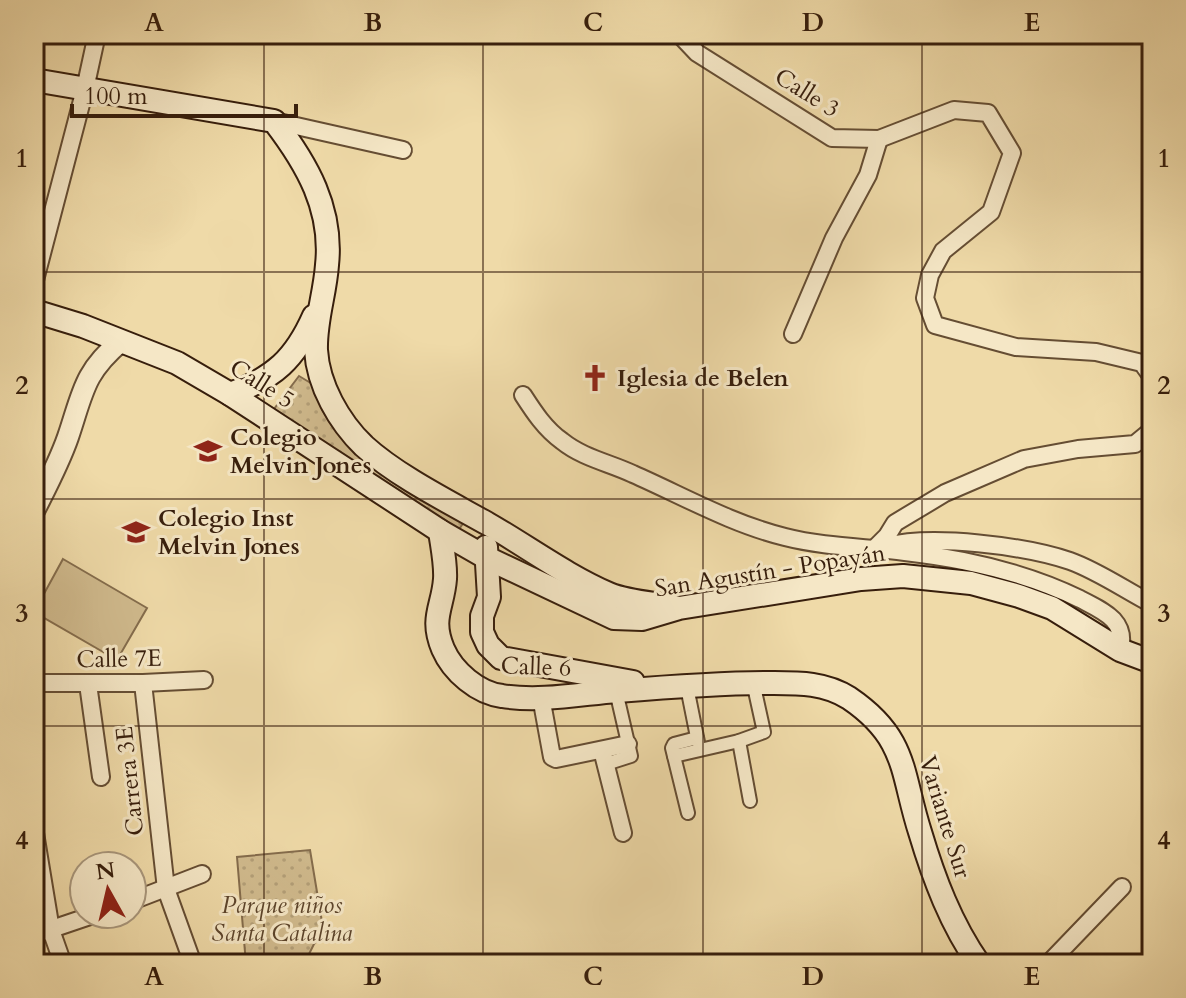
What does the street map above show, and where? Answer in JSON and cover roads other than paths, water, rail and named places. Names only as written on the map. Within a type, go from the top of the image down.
[{"type":"main road","points":[[34,80],[274,121],[299,153],[317,188],[327,226],[327,266],[319,304],[306,334],[286,361],[260,383],[230,394]]},
{"type":"main road","name":"Calle 5","points":[[319,304],[316,351],[323,382],[341,419],[363,445],[380,459],[485,523],[611,595],[679,608]]},
{"type":"main road","name":"Calle 5","points":[[34,311],[83,326],[177,363],[487,558]]},
{"type":"main road","name":"Calle 6","points":[[485,523],[489,597],[482,616],[482,632],[488,645],[501,658],[678,687]]},
{"type":"main road","name":"Calle 6","points":[[440,531],[445,578],[436,614],[437,631],[451,664],[473,685],[501,696],[541,697],[753,682],[815,684],[847,696]]},
{"type":"main road","points":[[445,578],[520,544]]},
{"type":"main road","name":"San Agustín - Popayán","points":[[487,558],[614,618],[642,619],[679,608],[861,579],[903,576],[971,583],[1052,608],[1120,650],[1152,662]]},
{"type":"main road","points":[[489,597],[533,581]]},
{"type":"main road","name":"Variante Sur","points":[[847,696],[875,717],[897,747],[918,829],[936,880],[956,928],[979,964]]},
{"type":"street","points":[[34,284],[97,34]]},
{"type":"street","name":"Calle 3","points":[[679,34],[697,53],[832,138],[879,139]]},
{"type":"street","points":[[793,334],[834,238],[868,175],[879,139],[954,110],[988,113],[1012,153],[991,212],[943,251],[930,275],[925,298],[935,325],[1016,347],[1096,352],[1142,363],[1152,377]]},
{"type":"street","points":[[274,121],[403,150]]},
{"type":"street","points":[[34,511],[67,439],[84,385],[104,355],[121,341]]},
{"type":"street","points":[[523,395],[562,442],[584,455],[751,527],[786,537],[968,562],[1007,571],[1056,588],[1102,610],[1117,621],[1122,632],[1120,650]]},
{"type":"street","points":[[874,549],[895,523],[936,499],[1024,459],[1078,449],[1135,444],[1152,430]]},
{"type":"street","points":[[874,549],[905,541],[1012,547],[1071,562],[1152,604]]},
{"type":"street","name":"Calle 7E","points":[[34,683],[204,680]]},
{"type":"street","points":[[688,813],[673,750],[698,744],[739,741],[764,732],[753,682]]},
{"type":"street","name":"Carrera 3E","points":[[143,683],[166,889],[193,964]]},
{"type":"street","points":[[88,684],[101,777]]},
{"type":"street","points":[[678,687],[698,744]]},
{"type":"street","points":[[541,697],[552,757],[604,757],[630,750],[616,691]]},
{"type":"street","points":[[739,741],[750,801]]},
{"type":"street","points":[[604,757],[623,833]]},
{"type":"street","points":[[34,827],[51,930],[63,964]]},
{"type":"street","points":[[148,895],[202,874]]},
{"type":"street","points":[[1048,964],[1122,887]]},
{"type":"street","points":[[34,935],[68,924]]},
{"type":"place","name":"Iglesia de Belen","points":[[595,378]]},
{"type":"place","name":"Colegio Melvin Jones","points":[[208,451]]},
{"type":"place","name":"Colegio Inst Melvin Jones","points":[[136,532]]},
{"type":"park label","name":"Parque niños Santa Catalina","points":[[282,919]]}]
